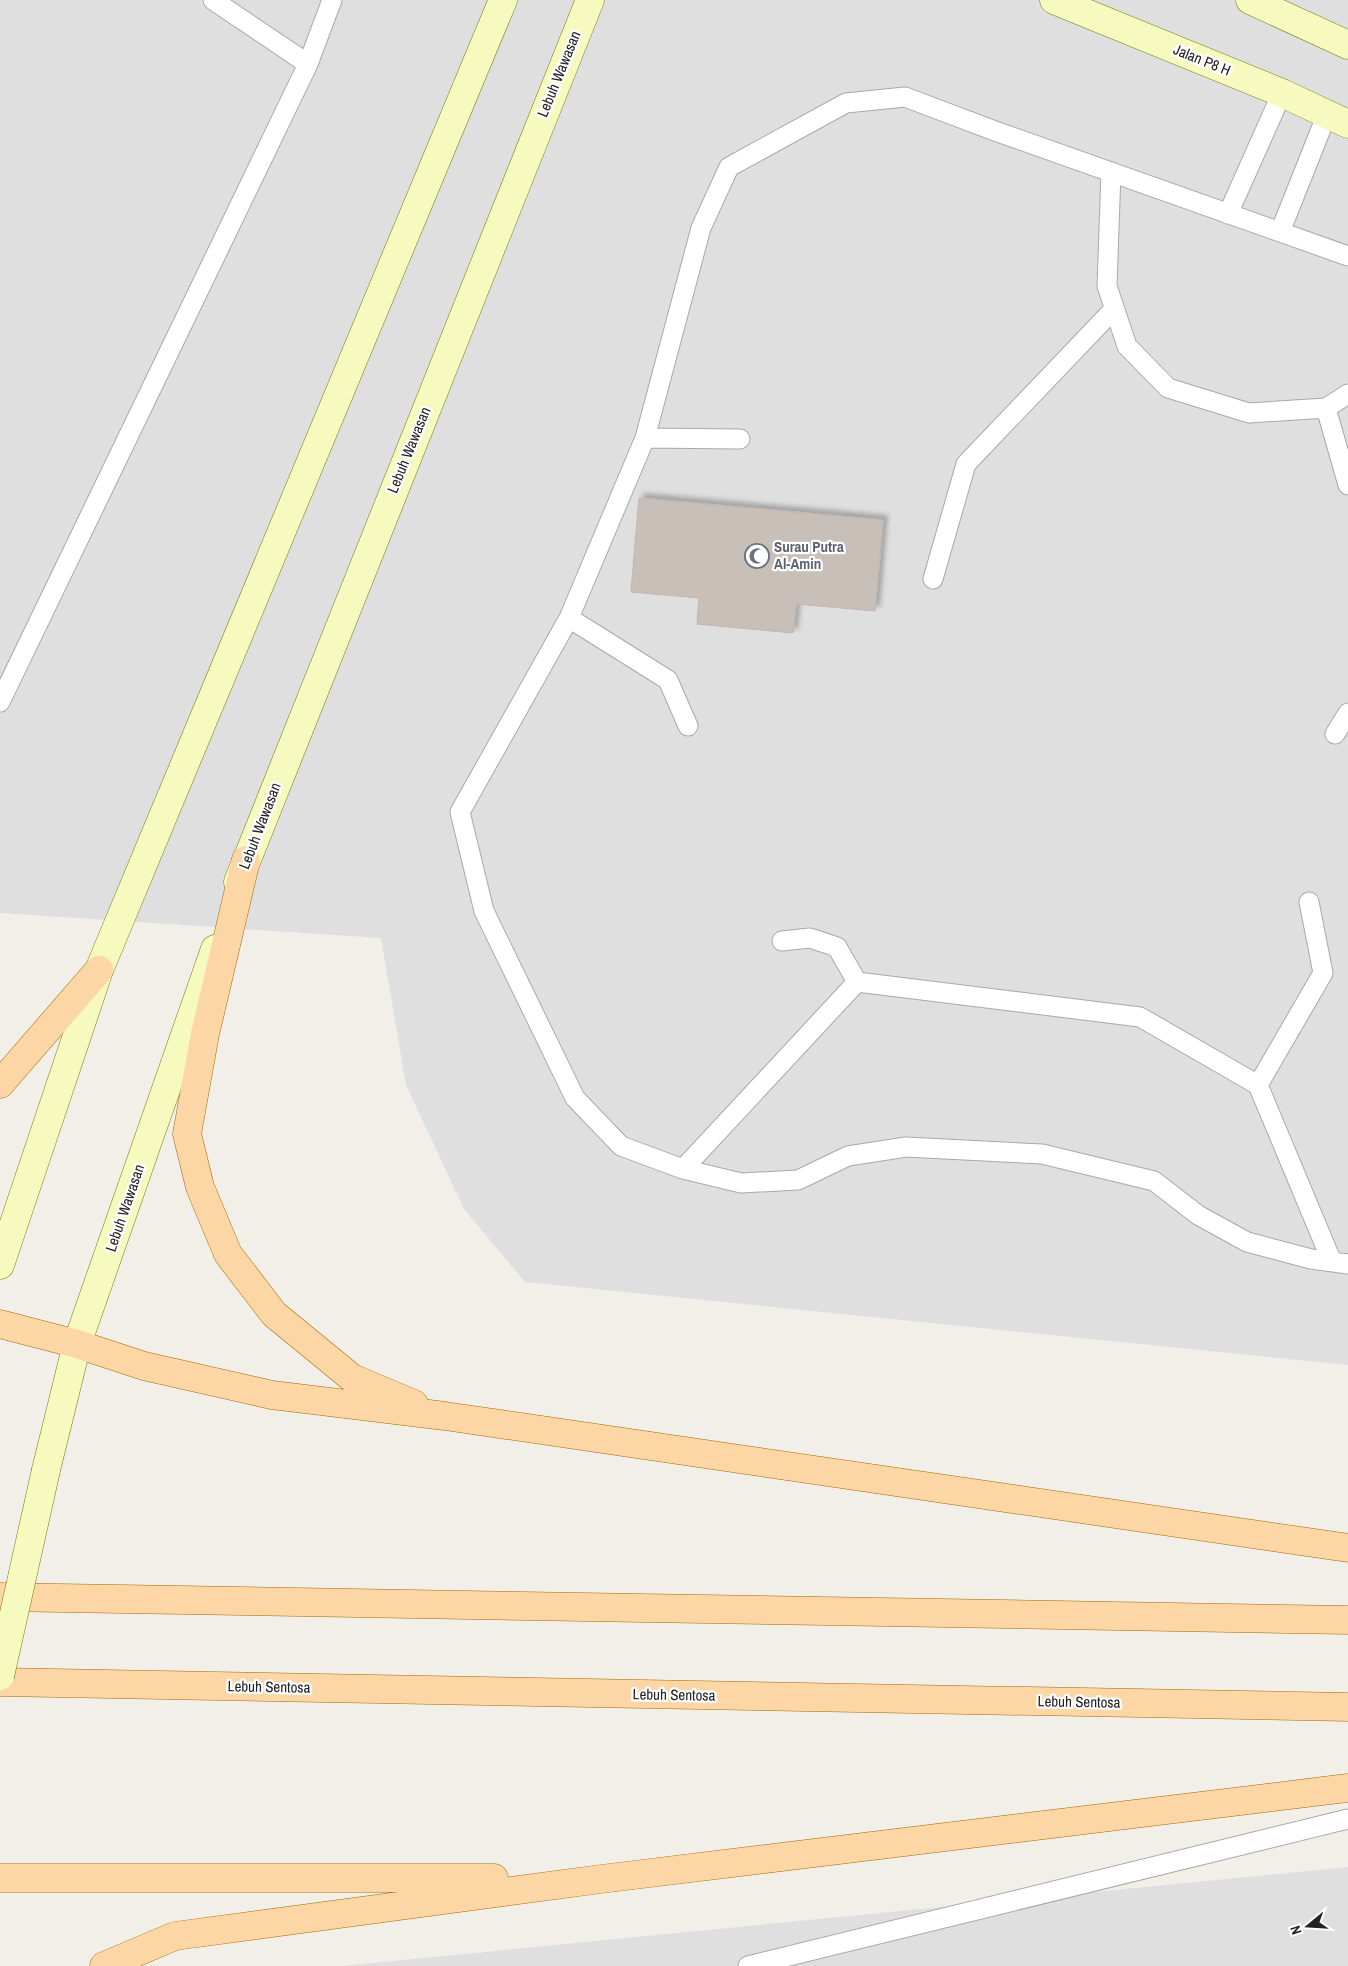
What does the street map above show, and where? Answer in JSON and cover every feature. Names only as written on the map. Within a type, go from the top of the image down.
[{"type":"main road","points":[[0,1265],[99,970],[503,0]]},
{"type":"main road","points":[[585,10],[608,0]]},
{"type":"main road","name":"Jalan P8 H","points":[[1054,0],[1282,93],[1338,119]]},
{"type":"main road","points":[[1250,0],[1348,44]]},
{"type":"main road","name":"Lebuh Wawasan","points":[[0,1676],[46,1470],[77,1344],[246,860],[585,10]]},
{"type":"main road","points":[[246,860],[205,1034],[187,1134],[200,1186],[228,1254],[274,1314],[352,1378],[445,1416]]},
{"type":"main road","points":[[0,1084],[99,970]]},
{"type":"main road","points":[[0,1324],[77,1344],[144,1366],[272,1396],[445,1416],[1348,1548]]},
{"type":"main road","points":[[0,1597],[1348,1620]]},
{"type":"main road","name":"Lebuh Sentosa","points":[[0,1682],[1348,1707]]},
{"type":"main road","points":[[104,1966],[175,1936],[600,1879],[1348,1788]]},
{"type":"main road","points":[[0,1878],[600,1879]]},
{"type":"lane","points":[[213,0],[308,64]]},
{"type":"lane","points":[[0,702],[308,64],[332,0]]},
{"type":"lane","points":[[1228,214],[1282,93]]},
{"type":"lane","points":[[1340,1263],[1311,1259],[1247,1242],[1198,1215],[1154,1181],[1042,1154],[906,1147],[848,1156],[798,1180],[742,1183],[683,1169],[621,1146],[575,1098],[484,911],[460,812],[569,618],[645,438],[701,228],[729,167],[846,103],[905,97],[1348,256]]},
{"type":"lane","points":[[1280,232],[1338,119]]},
{"type":"lane","points":[[1111,172],[1107,286],[1126,346],[1168,388],[1249,413],[1326,408],[1348,394]]},
{"type":"lane","points":[[933,579],[966,464],[1114,309]]},
{"type":"lane","points":[[1326,408],[1348,485]]},
{"type":"lane","points":[[645,438],[740,439]]},
{"type":"lane","points":[[569,618],[668,680],[688,726]]},
{"type":"lane","points":[[1335,734],[1348,713]]},
{"type":"lane","points":[[1258,1085],[1323,973],[1308,902]]},
{"type":"lane","points":[[782,941],[810,938],[837,947],[857,982]]},
{"type":"lane","points":[[683,1169],[857,982]]},
{"type":"lane","points":[[857,982],[1140,1017],[1258,1085],[1340,1263]]},
{"type":"lane","points":[[748,1966],[1348,1819]]},
{"type":"shaded area","points":[[0,0],[1348,0],[1348,1365],[525,1282],[464,1209],[406,1085],[381,938],[0,913]]},
{"type":"shaded area","points":[[1348,1867],[1348,1966],[341,1966]]},
{"type":"building","name":"Surau Putra Al-Amin","points":[[639,498],[883,520],[875,611],[796,604],[793,633],[697,624],[699,598],[631,592]]},
{"type":"place","name":"Surau Putra Al-Amin","points":[[757,556]]}]
